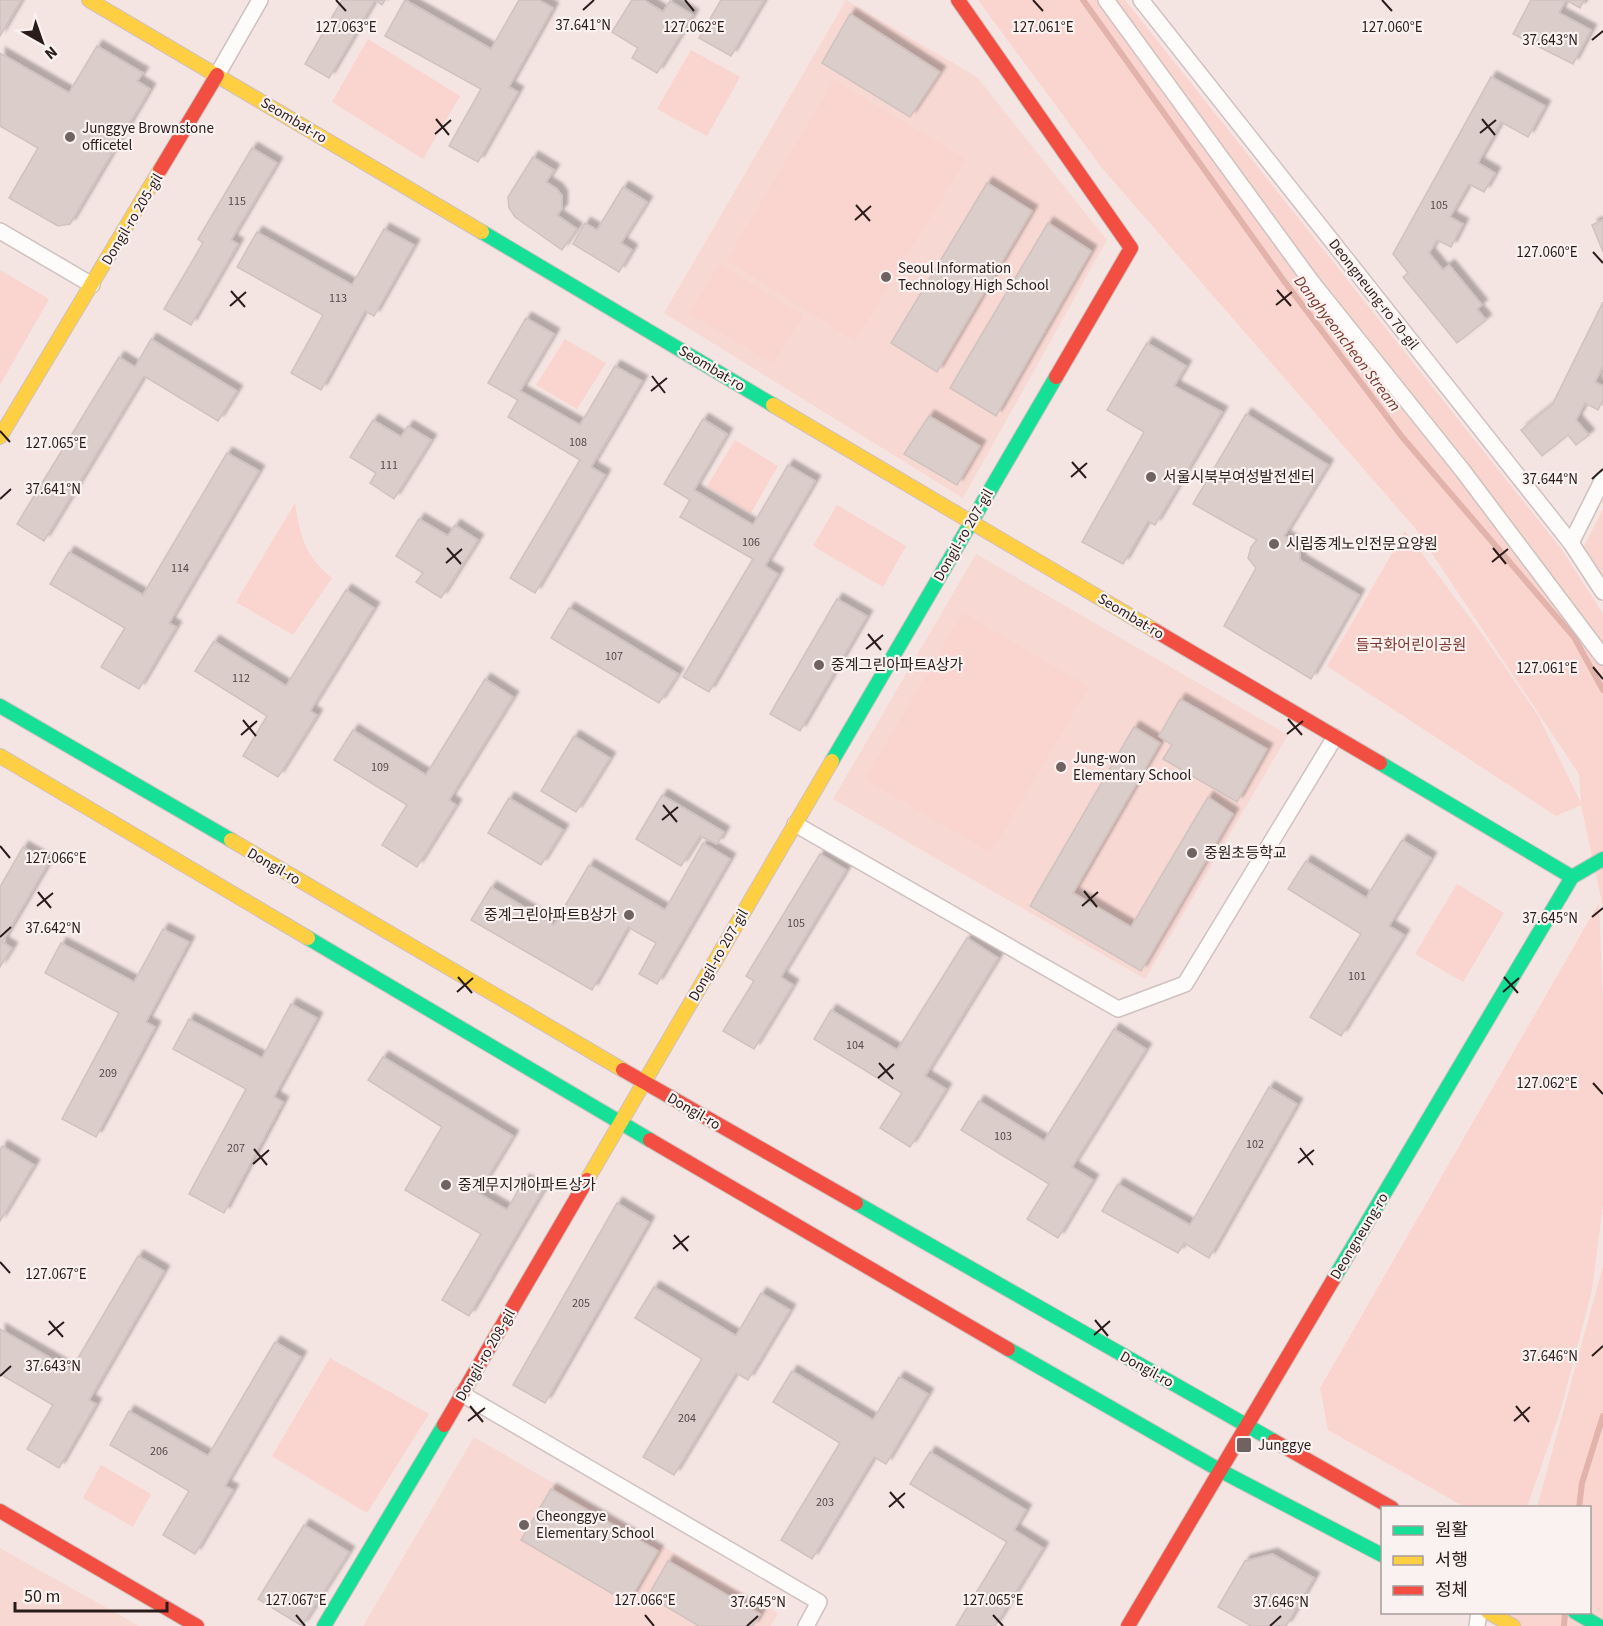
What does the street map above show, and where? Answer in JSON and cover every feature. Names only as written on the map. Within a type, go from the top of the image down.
[{"type":"main road","name":"Seombat-ro","points":[[89,0],[1572,877]]},
{"type":"main road","name":"Dongil-ro 207-gil","points":[[643,1082],[1131,248],[958,0]]},
{"type":"main road","name":"Dongil-ro 205-gil","points":[[0,437],[218,75]]},
{"type":"main road","name":"Dongil-ro","points":[[0,706],[599,1054],[643,1082],[1389,1506]]},
{"type":"main road","points":[[0,756],[620,1122],[1221,1472],[1381,1554]]},
{"type":"main road","name":"Deongneung-ro","points":[[1128,1626],[1572,877],[1603,859]]},
{"type":"main road","name":"Dongil-ro 208-gil","points":[[324,1626],[643,1082]]},
{"type":"main road","points":[[0,1511],[197,1626]]},
{"type":"main road","points":[[1578,1614],[1599,1626]]},
{"type":"main road","points":[[1492,1615],[1513,1626]]},
{"type":"street","name":"Dongil-ro 205-gil","points":[[218,75],[260,0]]},
{"type":"street","points":[[1106,0],[1311,281],[1463,471],[1603,657]]},
{"type":"street","name":"Deongneung-ro 70-gil","points":[[1141,0],[1571,543],[1603,592]]},
{"type":"street","points":[[0,231],[92,285]]},
{"type":"street","points":[[1571,543],[1603,478]]},
{"type":"street","points":[[795,824],[1118,1009],[1185,984],[1335,737]]},
{"type":"street","points":[[462,1394],[819,1602],[806,1626]]},
{"type":"shaded area","name":"Seoul Information Technology High School","points":[[846,0],[977,77],[1107,240],[963,498],[664,313]]},
{"type":"shaded area","name":"Jung-won Elementary School","points":[[976,554],[1288,735],[1145,979],[833,799]]},
{"type":"shaded area","name":"Cheonggye Elementary School","points":[[474,1437],[778,1613],[771,1626],[363,1626]]},
{"type":"shaded area","points":[[0,1548],[139,1626],[0,1626]]},
{"type":"green space","name":"들국화어린이공원","points":[[978,0],[1125,0],[1562,550],[1603,614],[1603,907],[1581,805],[1556,816],[1327,666],[1405,531],[1485,638],[1539,717],[1581,803],[1579,774],[1415,528],[1102,168]]},
{"type":"green space","points":[[368,39],[460,96],[423,159],[332,102]]},
{"type":"green space","points":[[691,50],[740,77],[707,136],[657,109]]},
{"type":"green space","points":[[834,80],[966,159],[855,341],[727,260]]},
{"type":"green space","points":[[719,264],[803,316],[773,363],[689,314]]},
{"type":"green space","points":[[0,270],[49,299],[0,385]]},
{"type":"green space","points":[[565,339],[606,363],[577,409],[536,385]]},
{"type":"green space","points":[[735,440],[778,466],[751,513],[707,486]]},
{"type":"green space","points":[[295,503],[299,526],[309,553],[332,578],[293,635],[236,602]]},
{"type":"green space","points":[[837,505],[906,546],[883,587],[813,546]]},
{"type":"green space","points":[[1603,509],[1603,585],[1579,556]]},
{"type":"green space","points":[[963,613],[1089,687],[991,853],[865,779]]},
{"type":"green space","points":[[1457,884],[1504,913],[1463,982],[1415,954]]},
{"type":"green space","points":[[1599,903],[1603,1000],[1603,1204],[1592,1290],[1560,1412],[1527,1506],[1463,1506],[1328,1430],[1320,1388]]},
{"type":"green space","points":[[1603,1266],[1603,1626],[1498,1626],[1503,1614],[1591,1614],[1591,1506],[1537,1506]]},
{"type":"green space","points":[[330,1358],[429,1414],[367,1513],[272,1456]]},
{"type":"green space","points":[[101,1465],[151,1494],[133,1527],[83,1498]]},
{"type":"building","points":[[0,0],[21,0],[0,36]]},
{"type":"building","points":[[342,0],[375,0],[329,78],[305,64]]},
{"type":"building","points":[[375,0],[385,0],[382,5]]},
{"type":"building","points":[[405,0],[491,49],[519,0],[539,0],[553,8],[509,87],[518,92],[478,162],[449,146],[481,89],[385,36]]},
{"type":"building","points":[[632,0],[644,0],[663,12],[670,1],[693,15],[657,73],[632,58],[638,48],[612,32]]},
{"type":"building","points":[[721,0],[764,0],[731,56],[699,38]]},
{"type":"building","points":[[1531,0],[1566,0],[1559,13],[1591,30],[1573,64],[1513,34]]},
{"type":"building","points":[[1566,0],[1584,0],[1580,8]]},
{"type":"building","points":[[850,14],[940,72],[910,117],[822,63]]},
{"type":"building","name":"Junggye Brownstone officetel","points":[[97,46],[143,73],[137,81],[150,89],[70,224],[58,226],[9,198],[38,148],[0,126],[0,53],[69,93]]},
{"type":"building","points":[[1491,77],[1545,106],[1528,137],[1501,122],[1478,163],[1495,173],[1484,192],[1469,184],[1450,217],[1463,224],[1451,247],[1437,240],[1429,253],[1443,270],[1449,265],[1482,305],[1477,309],[1486,320],[1457,343],[1403,277],[1408,273],[1393,254]]},
{"type":"building","points":[[252,148],[277,163],[231,240],[238,244],[191,325],[164,309],[203,243],[198,239]]},
{"type":"building","points":[[533,157],[554,170],[546,182],[557,189],[562,196],[562,209],[557,215],[577,229],[562,250],[515,217],[509,208],[508,197]]},
{"type":"building","points":[[987,183],[1032,211],[937,372],[891,343]]},
{"type":"building","points":[[623,187],[647,202],[621,243],[632,250],[619,272],[573,244],[585,223],[597,230]]},
{"type":"building","points":[[1603,220],[1603,252],[1592,225]]},
{"type":"building","points":[[1048,223],[1091,251],[996,416],[950,388]]},
{"type":"building","points":[[384,229],[414,245],[374,316],[365,311],[321,390],[291,373],[323,315],[237,267],[257,232],[352,285]]},
{"type":"building","points":[[1603,302],[1603,366],[1595,382],[1603,386],[1603,400],[1598,410],[1585,403],[1576,420],[1589,435],[1576,445],[1568,435],[1542,456],[1521,430],[1552,405]]},
{"type":"building","points":[[526,318],[554,334],[520,391],[580,425],[615,366],[642,381],[591,467],[605,475],[535,593],[510,578],[580,460],[508,417],[518,400],[488,383]]},
{"type":"building","points":[[151,339],[237,391],[218,421],[144,376],[44,541],[17,524],[119,357],[135,367]]},
{"type":"building","name":"서울시북부여성발전센터","points":[[1147,343],[1186,366],[1174,386],[1222,412],[1155,525],[1148,521],[1123,564],[1082,542],[1144,432],[1107,410]]},
{"type":"building","name":"시립중계노인전문요양원","points":[[1246,414],[1328,465],[1284,536],[1293,541],[1300,551],[1300,560],[1359,595],[1311,679],[1224,626],[1256,568],[1248,558],[1251,547],[1257,540],[1193,504]]},
{"type":"building","points":[[929,416],[980,446],[957,485],[904,454]]},
{"type":"building","points":[[703,419],[727,434],[694,490],[753,525],[788,465],[815,481],[765,566],[778,574],[709,692],[683,677],[753,559],[680,517],[690,500],[664,484]]},
{"type":"building","points":[[373,420],[401,437],[408,426],[431,440],[394,499],[370,483],[376,473],[350,457]]},
{"type":"building","points":[[227,453],[259,471],[169,623],[176,627],[139,689],[101,667],[125,628],[50,584],[69,552],[143,595]]},
{"type":"building","points":[[419,519],[448,536],[455,525],[478,540],[441,598],[416,582],[423,573],[396,556]]},
{"type":"building","points":[[346,590],[374,608],[310,711],[317,715],[278,777],[243,756],[267,716],[195,671],[214,641],[286,686]]},
{"type":"building","name":"중계그린아파트A상가","points":[[837,599],[867,616],[800,731],[770,714]]},
{"type":"building","points":[[569,608],[678,674],[659,703],[551,638]]},
{"type":"building","points":[[485,679],[513,697],[449,800],[456,805],[417,867],[382,845],[407,805],[334,760],[353,730],[426,775]]},
{"type":"building","points":[[1180,699],[1267,749],[1237,802],[1163,759],[1172,745],[1159,736]]},
{"type":"building","name":"중원초등학교","points":[[1134,727],[1160,743],[1073,893],[1131,927],[1208,797],[1233,814],[1141,971],[1030,906]]},
{"type":"building","points":[[574,736],[610,758],[576,812],[541,791]]},
{"type":"building","points":[[662,795],[724,832],[717,844],[700,836],[681,866],[636,839]]},
{"type":"building","points":[[509,798],[563,830],[541,865],[488,833]]},
{"type":"building","points":[[1402,840],[1431,858],[1389,926],[1404,935],[1341,1036],[1310,1017],[1361,934],[1288,889],[1306,861],[1366,898]]},
{"type":"building","name":"중계그린아파트B상가","points":[[703,843],[730,859],[657,984],[639,974],[656,943],[628,927],[592,990],[471,920],[491,887],[554,925],[589,865],[665,910]]},
{"type":"building","points":[[23,847],[49,862],[2,942],[12,948],[0,967],[0,887]]},
{"type":"building","points":[[820,854],[846,870],[781,977],[793,985],[754,1049],[723,1031],[754,981],[746,976]]},
{"type":"building","points":[[163,929],[189,942],[146,1022],[155,1027],[96,1137],[62,1119],[119,1013],[45,973],[61,943],[134,982]]},
{"type":"building","points":[[967,938],[998,958],[925,1076],[946,1089],[910,1147],[880,1128],[902,1093],[814,1039],[831,1010],[897,1050]]},
{"type":"building","points":[[291,1004],[317,1018],[274,1097],[283,1102],[224,1213],[189,1194],[246,1089],[173,1049],[189,1019],[262,1058]]},
{"type":"building","points":[[1114,1029],[1146,1049],[1072,1167],[1093,1180],[1058,1238],[1027,1219],[1049,1184],[961,1130],[979,1101],[1044,1141]]},
{"type":"building","name":"중계무지개아파트상가","points":[[383,1057],[513,1136],[478,1193],[507,1210],[524,1180],[543,1190],[469,1316],[442,1300],[481,1234],[405,1190],[442,1127],[368,1080]]},
{"type":"building","points":[[1269,1087],[1297,1104],[1209,1258],[1184,1243],[1178,1253],[1102,1211],[1118,1184],[1190,1225]]},
{"type":"building","points":[[2,1146],[34,1165],[0,1221],[0,1150]]},
{"type":"building","points":[[617,1203],[649,1222],[545,1403],[513,1385]]},
{"type":"building","points":[[138,1256],[164,1271],[89,1400],[96,1404],[59,1468],[27,1449],[53,1405],[0,1374],[0,1329],[71,1370]]},
{"type":"building","points":[[654,1287],[736,1336],[761,1293],[790,1310],[748,1380],[736,1373],[674,1475],[643,1457],[702,1359],[635,1318]]},
{"type":"building","points":[[275,1342],[301,1357],[225,1486],[233,1490],[195,1554],[163,1535],[189,1491],[110,1445],[129,1411],[208,1456]]},
{"type":"building","points":[[792,1371],[873,1420],[899,1377],[928,1394],[886,1464],[874,1457],[812,1559],[781,1540],[840,1443],[773,1402]]},
{"type":"building","points":[[930,1452],[1026,1510],[1014,1530],[1043,1548],[995,1626],[956,1626],[1007,1542],[910,1484]]},
{"type":"building","points":[[551,1489],[658,1551],[628,1603],[521,1540]]},
{"type":"building","points":[[304,1525],[349,1552],[302,1626],[258,1599]]},
{"type":"building","points":[[1272,1554],[1314,1578],[1286,1626],[1251,1626],[1218,1607],[1245,1561]]},
{"type":"building","points":[[668,1561],[760,1614],[753,1626],[699,1626],[648,1596]]},
{"type":"waterway","name":"Danghyeoncheon Stream","points":[[1083,0],[1284,281],[1403,438],[1574,637],[1603,690]]},
{"type":"waterway","name":"Danghyeoncheon Stream","points":[[1579,1506],[1582,1483],[1603,1416]]},
{"type":"waterway","name":"Danghyeoncheon Stream","points":[[1564,1626],[1565,1614]]},
{"type":"traffic: fast","points":[[482,232],[773,405]]},
{"type":"traffic: fast","points":[[832,761],[1056,377]]},
{"type":"traffic: fast","points":[[0,706],[231,840]]},
{"type":"traffic: fast","points":[[1380,763],[1572,877]]},
{"type":"traffic: fast","points":[[1333,1280],[1572,877],[1603,859]]},
{"type":"traffic: fast","points":[[308,938],[650,1140]]},
{"type":"traffic: fast","points":[[856,1203],[1274,1441]]},
{"type":"traffic: fast","points":[[1008,1349],[1221,1471],[1381,1554]]},
{"type":"traffic: fast","points":[[324,1626],[444,1425]]},
{"type":"traffic: fast","points":[[1578,1614],[1599,1626]]},
{"type":"traffic: slow","points":[[89,0],[482,232]]},
{"type":"traffic: slow","points":[[0,437],[160,170]]},
{"type":"traffic: slow","points":[[773,405],[1154,630]]},
{"type":"traffic: slow","points":[[0,756],[308,938]]},
{"type":"traffic: slow","points":[[587,1180],[832,761]]},
{"type":"traffic: slow","points":[[231,840],[623,1070]]},
{"type":"traffic: slow","points":[[1492,1614],[1513,1626]]},
{"type":"traffic: jam","points":[[958,0],[1131,248],[1056,377]]},
{"type":"traffic: jam","points":[[160,170],[217,75]]},
{"type":"traffic: jam","points":[[1154,630],[1380,763]]},
{"type":"traffic: jam","points":[[623,1070],[856,1203]]},
{"type":"traffic: jam","points":[[650,1140],[1008,1349]]},
{"type":"traffic: jam","points":[[444,1425],[587,1180]]},
{"type":"traffic: jam","points":[[1128,1626],[1333,1280]]},
{"type":"traffic: jam","points":[[1274,1441],[1388,1506]]},
{"type":"traffic: jam","points":[[0,1511],[197,1626]]},
{"type":"place","name":"Junggye Brownstone officetel","points":[[70,137]]},
{"type":"place","name":"Seoul Information Technology High School","points":[[886,277]]},
{"type":"place","name":"서울시북부여성발전센터","points":[[1151,477]]},
{"type":"place","name":"시립중계노인전문요양원","points":[[1274,544]]},
{"type":"place","name":"중계그린아파트A상가","points":[[819,665]]},
{"type":"place","name":"Jung-won Elementary School","points":[[1061,767]]},
{"type":"place","name":"중원초등학교","points":[[1192,853]]},
{"type":"place","name":"중계그린아파트B상가","points":[[629,915]]},
{"type":"place","name":"중계무지개아파트상가","points":[[446,1185]]},
{"type":"place","name":"Junggye","points":[[1244,1445]]},
{"type":"place","name":"Cheonggye Elementary School","points":[[524,1525]]}]
